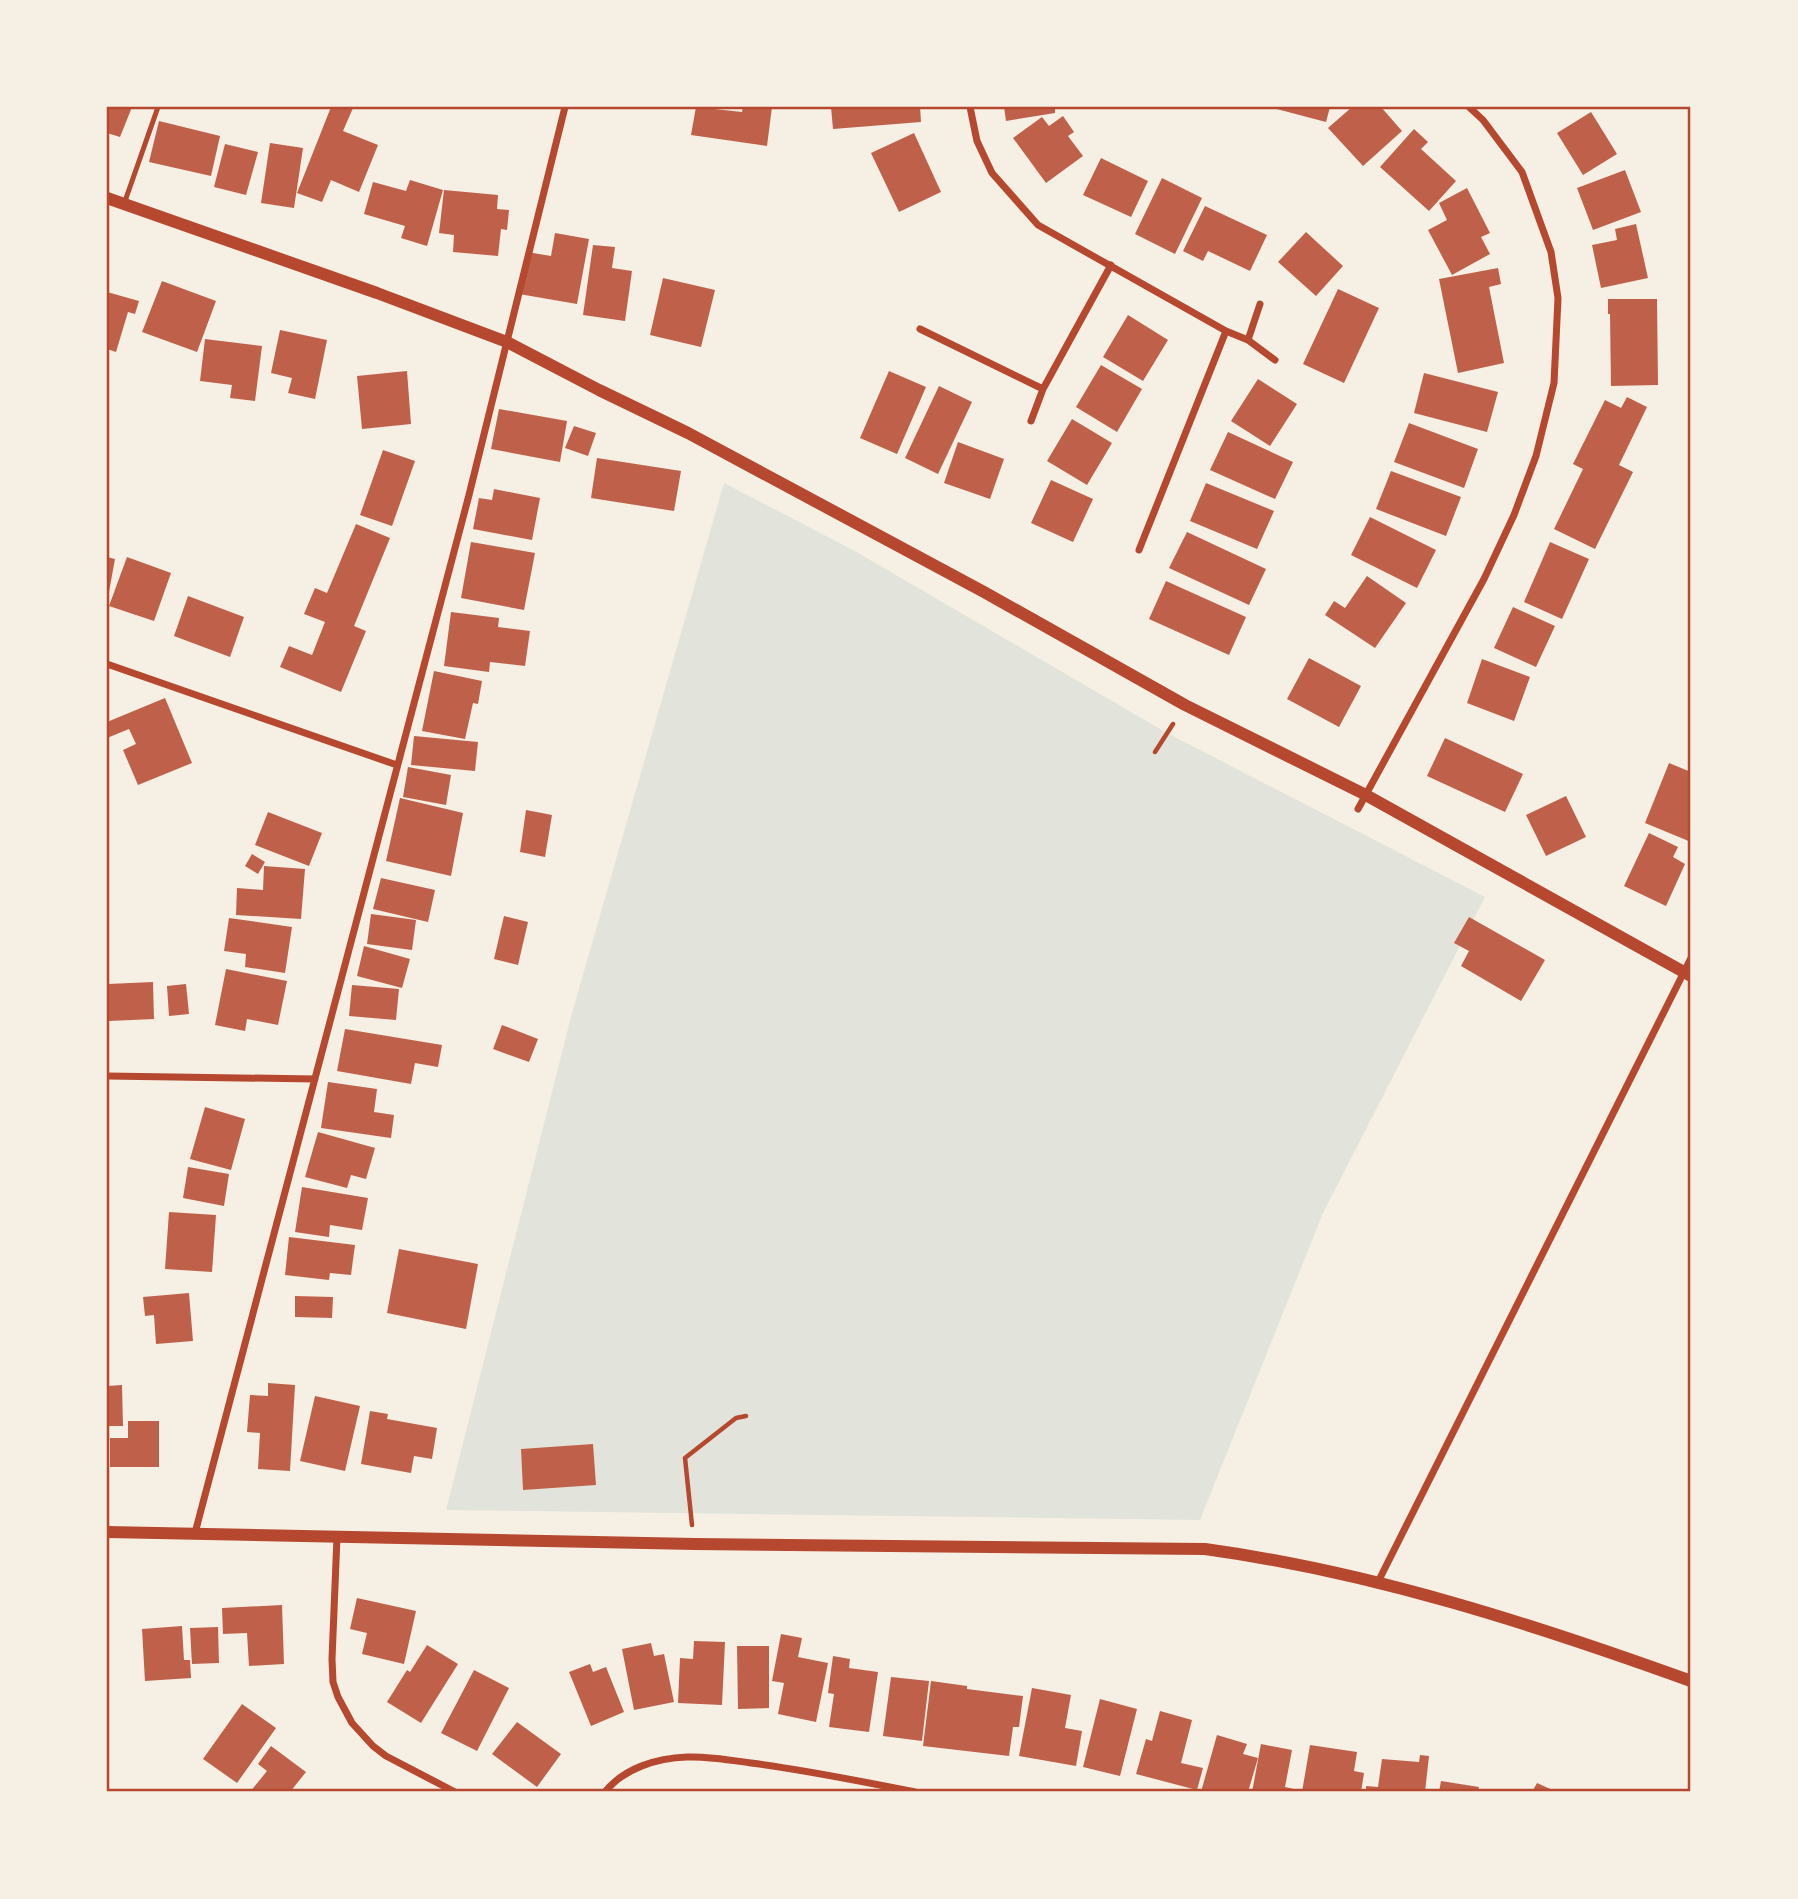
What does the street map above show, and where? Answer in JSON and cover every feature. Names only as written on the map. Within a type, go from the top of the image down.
[{"type":"street","points":[[195,1533],[507,342],[565,107]]},
{"type":"street","points":[[970,107],[977,141],[992,173],[1038,225],[1226,331],[1248,340],[1275,360]]},
{"type":"street","points":[[1358,809],[1484,579],[1514,515],[1536,456],[1554,383],[1558,298],[1551,252],[1522,172],[1483,120],[1469,107]]},
{"type":"street","points":[[107,198],[507,342],[688,433],[972,585],[1185,705],[1364,794],[1688,975]]},
{"type":"street","points":[[1031,421],[1043,390],[1111,265]]},
{"type":"street","points":[[1248,340],[1260,304]]},
{"type":"street","points":[[920,330],[1043,390]]},
{"type":"street","points":[[1139,550],[1226,331]]},
{"type":"street","points":[[107,664],[397,765]]},
{"type":"street","points":[[1378,1582],[1688,975],[1691,958]]},
{"type":"street","points":[[107,1076],[315,1079]]},
{"type":"street","points":[[107,1532],[695,1544],[1205,1549],[1286,1562],[1378,1582],[1533,1626],[1691,1681]]},
{"type":"street","points":[[337,1537],[332,1659],[333,1682],[338,1697],[352,1723],[373,1746],[386,1756],[454,1792]]},
{"type":"street","points":[[605,1792],[623,1775],[636,1769],[659,1761],[686,1757],[803,1770],[915,1792]]},
{"type":"lane","points":[[124,204],[158,107]]},
{"type":"path","points":[[1155,752],[1185,705]]},
{"type":"path","points":[[695,1544],[685,1458],[736,1418],[746,1416]]},
{"type":"shaded area","points":[[724,483],[853,550],[1167,733],[1485,897],[1323,1213],[1200,1520],[446,1510],[572,1013]]},
{"type":"building","points":[[107,107],[132,107],[120,137],[107,133]]},
{"type":"building","points":[[331,107],[353,108],[343,131],[378,145],[359,192],[331,180],[322,202],[297,193]]},
{"type":"building","points":[[696,107],[742,112],[743,107],[772,107],[767,146],[691,135]]},
{"type":"building","points":[[831,107],[920,107],[921,122],[833,129]]},
{"type":"building","points":[[1004,107],[1055,107],[1055,113],[1006,121]]},
{"type":"building","points":[[1269,107],[1330,107],[1326,122]]},
{"type":"building","points":[[1352,107],[1381,107],[1402,131],[1363,166],[1328,128]]},
{"type":"building","points":[[1591,112],[1617,154],[1583,175],[1557,133]]},
{"type":"building","points":[[1063,116],[1074,132],[1068,136],[1083,156],[1046,183],[1013,138],[1042,117],[1049,126]]},
{"type":"building","points":[[159,121],[220,136],[211,176],[149,162]]},
{"type":"building","points":[[1414,129],[1428,142],[1421,149],[1456,181],[1429,211],[1380,167]]},
{"type":"building","points":[[914,133],[941,192],[899,212],[871,153]]},
{"type":"building","points":[[270,143],[303,148],[294,208],[261,203]]},
{"type":"building","points":[[225,144],[258,152],[246,195],[214,187]]},
{"type":"building","points":[[1101,158],[1148,181],[1131,217],[1083,195]]},
{"type":"building","points":[[1625,170],[1641,212],[1593,230],[1577,188]]},
{"type":"building","points":[[1162,178],[1202,198],[1175,254],[1135,234]]},
{"type":"building","points":[[410,180],[443,190],[427,246],[401,238],[405,226],[364,214],[373,182],[406,191]]},
{"type":"building","points":[[1467,188],[1490,233],[1481,237],[1490,254],[1452,275],[1428,230],[1447,220],[1439,203]]},
{"type":"building","points":[[444,190],[498,195],[497,209],[509,210],[507,230],[501,229],[498,256],[453,252],[454,235],[439,233]]},
{"type":"building","points":[[1205,206],[1267,235],[1250,271],[1208,251],[1203,261],[1183,251]]},
{"type":"building","points":[[1636,224],[1648,278],[1601,288],[1592,245],[1617,240],[1615,229]]},
{"type":"building","points":[[1306,232],[1343,266],[1316,296],[1278,262]]},
{"type":"building","points":[[555,233],[589,239],[577,304],[519,294],[527,252],[551,256]]},
{"type":"building","points":[[593,245],[615,247],[612,268],[632,271],[625,321],[583,315]]},
{"type":"building","points":[[1498,268],[1501,284],[1489,287],[1504,363],[1458,373],[1439,279]]},
{"type":"building","points":[[663,278],[715,290],[701,347],[650,335]]},
{"type":"building","points":[[162,281],[216,301],[197,352],[142,332]]},
{"type":"building","points":[[1338,289],[1379,308],[1344,383],[1303,364]]},
{"type":"building","points":[[107,292],[139,301],[135,314],[128,312],[116,352],[107,349]]},
{"type":"building","points":[[1608,299],[1657,299],[1658,385],[1611,386]]},
{"type":"building","points":[[1128,315],[1168,340],[1143,381],[1103,357]]},
{"type":"building","points":[[280,330],[327,340],[315,399],[288,393],[292,378],[271,373]]},
{"type":"building","points":[[205,339],[262,346],[255,401],[230,398],[232,385],[200,381]]},
{"type":"building","points":[[1101,365],[1142,389],[1117,432],[1076,407]]},
{"type":"building","points":[[407,371],[411,424],[362,429],[357,376]]},
{"type":"building","points":[[889,371],[926,387],[897,454],[860,438]]},
{"type":"building","points":[[1424,373],[1498,392],[1487,432],[1414,413]]},
{"type":"building","points":[[1258,379],[1297,404],[1270,446],[1231,421]]},
{"type":"building","points":[[939,386],[972,402],[938,474],[905,458]]},
{"type":"building","points":[[1627,397],[1647,407],[1619,465],[1633,472],[1595,549],[1554,529],[1583,469],[1573,464],[1605,400],[1621,408]]},
{"type":"building","points":[[499,409],[567,421],[560,462],[491,449]]},
{"type":"building","points":[[1072,419],[1112,443],[1087,485],[1047,461]]},
{"type":"building","points":[[1409,423],[1478,449],[1464,488],[1394,462]]},
{"type":"building","points":[[574,426],[596,433],[588,456],[565,448]]},
{"type":"building","points":[[1228,432],[1293,462],[1275,499],[1210,470]]},
{"type":"building","points":[[958,442],[1004,459],[990,499],[944,483]]},
{"type":"building","points":[[383,450],[415,461],[392,526],[360,515]]},
{"type":"building","points":[[597,458],[681,471],[674,511],[591,498]]},
{"type":"building","points":[[1391,471],[1461,497],[1446,536],[1376,509]]},
{"type":"building","points":[[1051,480],[1093,499],[1073,542],[1031,523]]},
{"type":"building","points":[[1206,483],[1274,511],[1257,549],[1190,521]]},
{"type":"building","points":[[494,489],[540,498],[532,540],[473,529],[479,498],[492,500]]},
{"type":"building","points":[[1370,517],[1436,550],[1417,588],[1351,555]]},
{"type":"building","points":[[356,524],[390,538],[354,626],[366,631],[341,692],[280,667],[289,646],[312,655],[325,622],[304,614],[315,588],[327,593]]},
{"type":"building","points":[[1187,532],[1266,569],[1249,605],[1169,568]]},
{"type":"building","points":[[471,542],[535,553],[524,610],[461,598]]},
{"type":"building","points":[[1550,542],[1589,559],[1562,619],[1524,602]]},
{"type":"building","points":[[107,557],[115,559],[108,597],[107,597]]},
{"type":"building","points":[[127,557],[171,573],[154,621],[109,606]]},
{"type":"building","points":[[1367,576],[1406,603],[1375,648],[1325,615],[1334,601],[1345,608]]},
{"type":"building","points":[[1166,581],[1246,617],[1229,655],[1149,619]]},
{"type":"building","points":[[188,596],[244,617],[230,657],[174,636]]},
{"type":"building","points":[[1513,607],[1555,626],[1536,667],[1494,648]]},
{"type":"building","points":[[451,612],[499,618],[498,627],[530,631],[525,666],[490,662],[489,672],[444,666]]},
{"type":"building","points":[[1309,658],[1361,686],[1339,727],[1287,699]]},
{"type":"building","points":[[1482,659],[1530,677],[1514,721],[1467,703]]},
{"type":"building","points":[[434,671],[482,681],[478,704],[473,703],[465,739],[422,731]]},
{"type":"building","points":[[165,698],[192,763],[138,785],[123,750],[136,744],[129,729],[107,738],[107,722]]},
{"type":"building","points":[[414,736],[478,742],[475,771],[411,765]]},
{"type":"building","points":[[1445,738],[1523,774],[1505,812],[1427,776]]},
{"type":"building","points":[[1669,763],[1691,772],[1691,842],[1645,823]]},
{"type":"building","points":[[408,767],[451,775],[446,805],[403,797]]},
{"type":"building","points":[[1566,796],[1586,837],[1546,856],[1526,815]]},
{"type":"building","points":[[400,798],[463,813],[451,876],[386,861]]},
{"type":"building","points":[[526,810],[552,815],[545,857],[520,852]]},
{"type":"building","points":[[268,812],[322,833],[309,866],[255,845]]},
{"type":"building","points":[[1649,833],[1678,847],[1673,857],[1685,864],[1666,906],[1624,886]]},
{"type":"building","points":[[252,854],[265,862],[258,874],[245,866]]},
{"type":"building","points":[[264,866],[305,869],[301,919],[236,915],[237,888],[263,890]]},
{"type":"building","points":[[381,878],[435,890],[428,922],[373,909]]},
{"type":"building","points":[[371,914],[416,920],[412,950],[367,944]]},
{"type":"building","points":[[504,916],[528,922],[518,965],[494,959]]},
{"type":"building","points":[[1469,917],[1545,960],[1521,1001],[1461,966],[1469,951],[1454,943]]},
{"type":"building","points":[[229,918],[292,927],[285,973],[245,967],[246,954],[224,951]]},
{"type":"building","points":[[364,946],[410,959],[402,988],[357,976]]},
{"type":"building","points":[[226,969],[287,981],[278,1025],[247,1019],[245,1031],[215,1025]]},
{"type":"building","points":[[153,982],[154,1019],[109,1021],[108,984]]},
{"type":"building","points":[[186,984],[189,1014],[169,1016],[167,986]]},
{"type":"building","points":[[352,985],[399,989],[396,1020],[349,1016]]},
{"type":"building","points":[[502,1025],[538,1039],[529,1062],[493,1049]]},
{"type":"building","points":[[345,1029],[442,1045],[438,1067],[415,1063],[411,1084],[337,1071]]},
{"type":"building","points":[[328,1082],[377,1089],[374,1112],[394,1115],[391,1138],[321,1128]]},
{"type":"building","points":[[205,1107],[245,1119],[231,1170],[190,1159]]},
{"type":"building","points":[[318,1132],[375,1148],[366,1179],[351,1175],[347,1188],[305,1177]]},
{"type":"building","points":[[188,1167],[229,1174],[224,1206],[183,1198]]},
{"type":"building","points":[[302,1187],[368,1198],[362,1230],[330,1225],[329,1237],[295,1232]]},
{"type":"building","points":[[169,1212],[216,1215],[212,1272],[165,1269]]},
{"type":"building","points":[[289,1237],[355,1245],[351,1275],[330,1273],[329,1280],[285,1275]]},
{"type":"building","points":[[399,1249],[478,1264],[466,1329],[387,1313]]},
{"type":"building","points":[[189,1293],[193,1341],[156,1344],[154,1315],[145,1316],[143,1297]]},
{"type":"building","points":[[295,1296],[333,1297],[332,1318],[295,1317]]},
{"type":"building","points":[[268,1383],[295,1385],[290,1471],[258,1469],[260,1433],[247,1432],[250,1395],[268,1396]]},
{"type":"building","points":[[122,1385],[123,1426],[107,1426],[107,1386]]},
{"type":"building","points":[[315,1396],[360,1406],[345,1471],[300,1461]]},
{"type":"building","points":[[370,1411],[388,1414],[387,1419],[437,1428],[432,1459],[414,1456],[411,1473],[361,1464]]},
{"type":"building","points":[[128,1421],[159,1421],[159,1467],[110,1467],[110,1438],[128,1438]]},
{"type":"building","points":[[593,1444],[596,1485],[523,1490],[521,1449]]},
{"type":"building","points":[[357,1598],[416,1611],[404,1664],[362,1654],[367,1633],[350,1629]]},
{"type":"building","points":[[282,1605],[284,1664],[249,1666],[247,1633],[223,1634],[222,1608]]},
{"type":"building","points":[[182,1626],[184,1660],[190,1660],[191,1678],[145,1681],[142,1629]]},
{"type":"building","points":[[218,1627],[219,1663],[192,1664],[190,1628]]},
{"type":"building","points":[[781,1634],[802,1638],[798,1657],[828,1663],[816,1722],[778,1714],[784,1683],[772,1681]]},
{"type":"building","points":[[694,1641],[725,1642],[722,1705],[678,1703],[680,1658],[693,1659]]},
{"type":"building","points":[[651,1643],[654,1656],[664,1654],[674,1702],[634,1710],[622,1649]]},
{"type":"building","points":[[427,1645],[458,1664],[421,1723],[387,1702]]},
{"type":"building","points":[[737,1646],[769,1646],[769,1708],[738,1709]]},
{"type":"building","points":[[833,1656],[850,1659],[849,1668],[878,1672],[869,1732],[829,1727],[834,1694],[828,1693]]},
{"type":"building","points":[[590,1664],[593,1672],[606,1667],[624,1712],[591,1726],[569,1672]]},
{"type":"building","points":[[474,1670],[509,1688],[477,1751],[441,1733]]},
{"type":"building","points":[[891,1677],[929,1681],[922,1741],[883,1736]]},
{"type":"building","points":[[931,1681],[967,1686],[967,1689],[1023,1696],[1019,1727],[1013,1727],[1009,1756],[923,1746]]},
{"type":"building","points":[[1032,1688],[1071,1695],[1065,1728],[1082,1731],[1076,1766],[1019,1756]]},
{"type":"building","points":[[1100,1699],[1137,1709],[1120,1776],[1083,1767]]},
{"type":"building","points":[[242,1704],[276,1728],[237,1783],[203,1759]]},
{"type":"building","points":[[1160,1711],[1192,1720],[1181,1763],[1203,1768],[1197,1790],[1136,1774],[1146,1739],[1152,1741]]},
{"type":"building","points":[[517,1722],[561,1754],[537,1787],[492,1754]]},
{"type":"building","points":[[1217,1735],[1247,1744],[1243,1754],[1258,1758],[1248,1792],[1201,1792]]},
{"type":"building","points":[[1261,1744],[1292,1750],[1285,1787],[1294,1789],[1293,1792],[1252,1792]]},
{"type":"building","points":[[1310,1745],[1357,1752],[1354,1771],[1364,1773],[1361,1792],[1302,1792]]},
{"type":"building","points":[[271,1746],[306,1772],[290,1792],[250,1792],[267,1771],[258,1764]]},
{"type":"building","points":[[1420,1755],[1429,1756],[1425,1792],[1366,1792],[1366,1786],[1378,1787],[1382,1759],[1419,1762]]},
{"type":"building","points":[[1441,1781],[1479,1787],[1478,1792],[1439,1792]]},
{"type":"building","points":[[1537,1783],[1557,1792],[1532,1792]]}]
